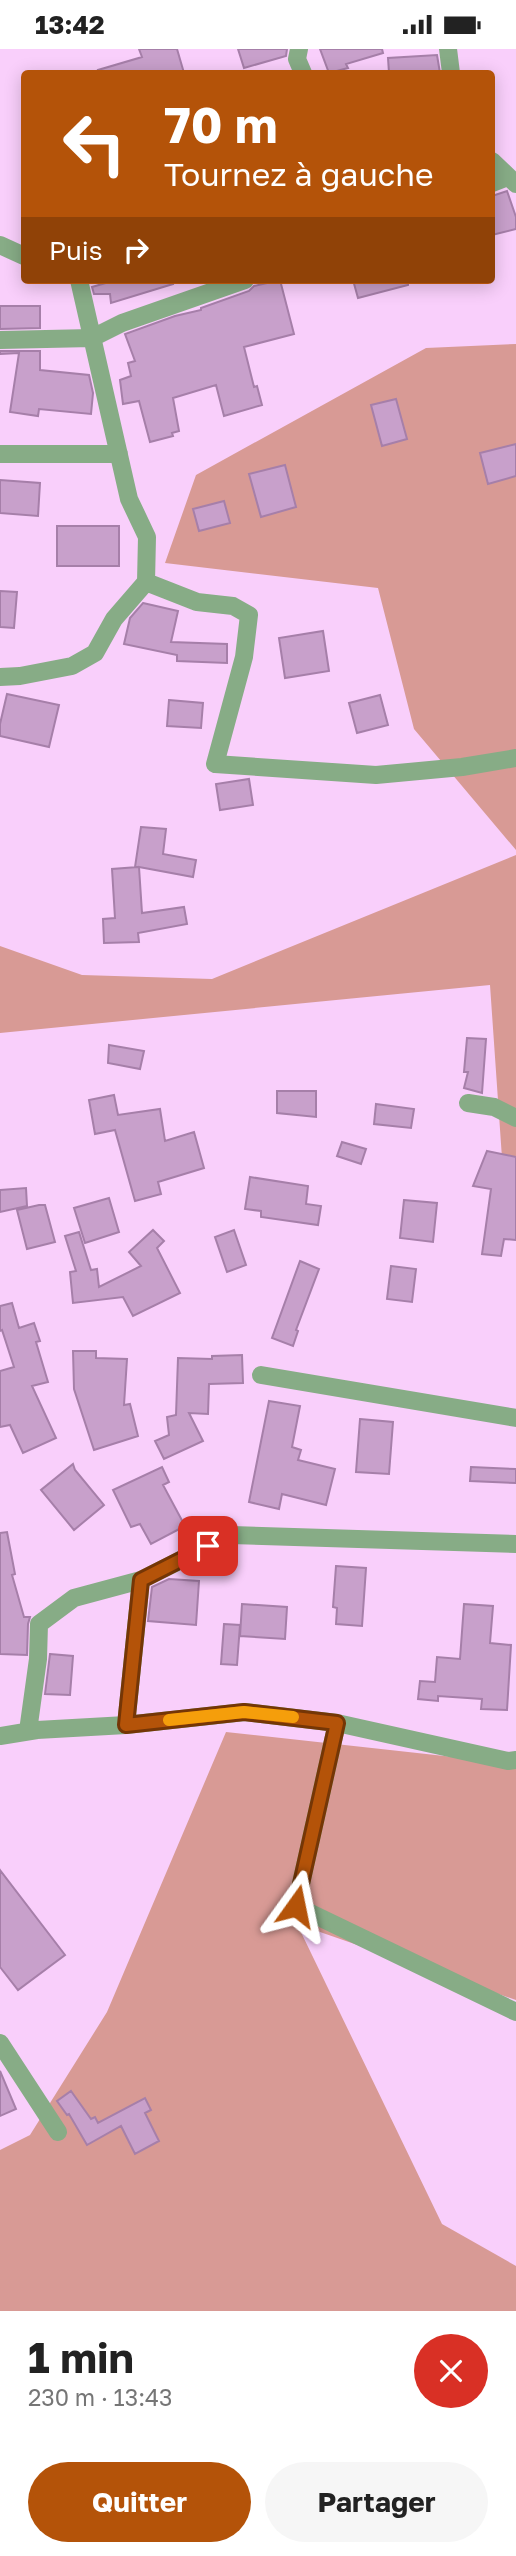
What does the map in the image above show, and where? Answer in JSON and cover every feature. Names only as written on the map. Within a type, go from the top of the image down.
[{"type":"street","points":[[299,49],[297,59],[302,70]]},
{"type":"street","points":[[448,49],[451,70]]},
{"type":"street","points":[[495,166],[505,181]]},
{"type":"street","points":[[0,246],[21,255]]},
{"type":"street","points":[[0,677],[72,666],[95,653],[114,619],[146,582],[147,537],[129,499],[80,284]]},
{"type":"street","points":[[0,340],[92,338],[122,323],[234,284]]},
{"type":"street","points":[[0,454],[119,454]]},
{"type":"street","points":[[146,582],[197,602],[233,606],[250,615],[244,657],[215,764],[376,775],[462,767],[516,758]]},
{"type":"street","points":[[467,1103],[494,1107],[516,1118]]},
{"type":"street","points":[[261,1375],[516,1418]]},
{"type":"street","points":[[28,1731],[38,1659],[39,1624],[74,1598],[141,1580],[231,1535],[516,1544]]},
{"type":"street","points":[[126,1725],[141,1580]]},
{"type":"street","points":[[0,1736],[28,1731],[126,1725],[244,1712],[337,1723],[508,1761],[516,1760]]},
{"type":"street","points":[[337,1723],[296,1906],[516,2012]]},
{"type":"street","points":[[0,2043],[58,2132]]},
{"type":"shaded area","points":[[516,344],[516,850],[414,729],[378,588],[165,563],[196,475],[426,348]]},
{"type":"shaded area","points":[[516,855],[516,1230],[507,1230],[490,985],[0,1033],[0,946],[82,975],[212,979]]},
{"type":"shaded area","points":[[226,1732],[516,1764],[516,2000],[297,1924],[442,2224],[516,2266],[516,2311],[0,2311],[0,2150],[30,2135],[107,2012]]},
{"type":"building","points":[[139,49],[177,49],[183,70],[98,70],[142,57]]},
{"type":"building","points":[[238,49],[287,49],[286,56],[244,68]]},
{"type":"building","points":[[320,49],[382,49],[383,53],[346,64],[348,68],[328,70]]},
{"type":"building","points":[[437,55],[440,70],[389,70],[388,58]]},
{"type":"building","points":[[507,191],[516,217],[516,229],[495,234],[495,195]]},
{"type":"building","points":[[102,284],[173,284],[111,303],[110,294],[94,294],[92,287]]},
{"type":"building","points":[[281,284],[294,334],[244,347],[254,387],[257,386],[262,405],[224,416],[216,385],[173,398],[179,431],[172,433],[173,436],[150,442],[139,401],[123,404],[120,380],[131,376],[128,363],[135,361],[125,334],[175,316],[201,310],[249,291],[254,286]]},
{"type":"building","points":[[354,284],[408,284],[408,285],[358,298]]},
{"type":"building","points":[[0,306],[40,306],[40,328],[0,329]]},
{"type":"building","points":[[0,351],[40,351],[40,370],[89,375],[93,393],[91,414],[39,409],[38,416],[10,412],[19,353],[0,354]]},
{"type":"building","points":[[396,399],[407,439],[382,446],[371,405]]},
{"type":"building","points":[[516,444],[516,476],[488,484],[480,453]]},
{"type":"building","points":[[285,465],[296,507],[261,517],[249,474]]},
{"type":"building","points":[[0,480],[40,483],[38,516],[0,513]]},
{"type":"building","points":[[224,501],[230,523],[199,531],[193,509]]},
{"type":"building","points":[[57,526],[119,526],[119,566],[57,566]]},
{"type":"building","points":[[0,591],[17,592],[14,628],[0,627]]},
{"type":"building","points":[[143,603],[178,611],[171,642],[227,644],[227,663],[177,661],[177,655],[124,644],[130,618]]},
{"type":"building","points":[[323,631],[329,671],[285,678],[279,638]]},
{"type":"building","points":[[7,694],[59,705],[49,747],[0,736]]},
{"type":"building","points":[[380,695],[388,725],[357,733],[349,703]]},
{"type":"building","points":[[169,700],[203,703],[201,728],[167,726]]},
{"type":"building","points":[[249,779],[253,805],[220,810],[216,784]]},
{"type":"building","points":[[141,827],[166,829],[163,854],[196,860],[193,877],[139,867],[142,913],[184,907],[187,924],[138,933],[139,942],[104,943],[103,919],[115,918],[112,869],[138,867],[135,867]]},
{"type":"building","points":[[467,1038],[486,1039],[482,1093],[464,1088],[468,1072],[464,1072]]},
{"type":"building","points":[[109,1045],[144,1051],[140,1069],[108,1063]]},
{"type":"building","points":[[277,1091],[316,1091],[316,1117],[277,1113]]},
{"type":"building","points":[[114,1095],[118,1115],[160,1109],[165,1141],[194,1132],[204,1168],[158,1182],[161,1194],[135,1201],[115,1130],[95,1134],[89,1100]]},
{"type":"building","points":[[376,1104],[414,1109],[411,1128],[374,1124]]},
{"type":"building","points":[[342,1142],[366,1149],[361,1164],[337,1156]]},
{"type":"building","points":[[487,1151],[516,1157],[516,1240],[504,1239],[501,1256],[482,1254],[491,1189],[473,1186]]},
{"type":"building","points":[[250,1177],[308,1186],[306,1204],[321,1206],[318,1225],[261,1217],[261,1211],[245,1209]]},
{"type":"building","points":[[26,1188],[27,1206],[0,1212],[0,1190]]},
{"type":"building","points":[[109,1198],[119,1232],[85,1243],[74,1208]]},
{"type":"building","points":[[404,1200],[437,1203],[433,1242],[400,1238]]},
{"type":"building","points":[[45,1205],[55,1242],[27,1249],[17,1210]]},
{"type":"building","points":[[153,1230],[164,1241],[157,1248],[180,1293],[133,1316],[123,1297],[73,1303],[70,1272],[76,1271],[65,1236],[79,1232],[91,1270],[97,1269],[99,1287],[141,1266],[129,1252]]},
{"type":"building","points":[[234,1230],[246,1265],[227,1272],[215,1237]]},
{"type":"building","points":[[300,1261],[319,1269],[296,1330],[298,1331],[293,1346],[272,1338]]},
{"type":"building","points":[[391,1266],[416,1269],[412,1302],[387,1299]]},
{"type":"building","points":[[12,1303],[19,1328],[34,1323],[40,1341],[36,1342],[48,1382],[32,1386],[56,1438],[23,1453],[10,1425],[0,1427],[0,1371],[14,1367],[2,1330],[0,1331],[0,1306]]},
{"type":"building","points":[[73,1351],[96,1351],[96,1358],[127,1359],[124,1405],[130,1404],[138,1436],[94,1450],[74,1389]]},
{"type":"building","points":[[242,1355],[243,1383],[209,1384],[208,1414],[189,1413],[203,1441],[164,1459],[155,1441],[169,1435],[167,1417],[176,1415],[178,1358],[212,1359],[212,1356]]},
{"type":"building","points":[[269,1401],[300,1406],[292,1447],[301,1450],[298,1460],[335,1469],[326,1505],[282,1494],[279,1509],[249,1502]]},
{"type":"building","points":[[360,1419],[393,1422],[389,1474],[356,1472]]},
{"type":"building","points":[[73,1464],[104,1505],[74,1530],[41,1490]]},
{"type":"building","points":[[162,1467],[169,1482],[163,1485],[185,1526],[151,1544],[140,1524],[131,1527],[113,1490]]},
{"type":"building","points":[[471,1467],[516,1469],[516,1483],[470,1481]]},
{"type":"building","points":[[7,1532],[15,1574],[12,1575],[24,1617],[30,1617],[27,1655],[0,1654],[0,1533]]},
{"type":"building","points":[[336,1566],[366,1568],[362,1626],[336,1624],[337,1608],[333,1607]]},
{"type":"building","points":[[169,1579],[199,1581],[196,1625],[148,1621],[152,1587]]},
{"type":"building","points":[[242,1604],[287,1607],[285,1639],[240,1636]]},
{"type":"building","points":[[464,1604],[493,1606],[490,1643],[511,1645],[507,1710],[481,1709],[482,1699],[438,1696],[438,1701],[418,1699],[420,1681],[435,1682],[437,1657],[460,1659]]},
{"type":"building","points":[[224,1624],[240,1625],[237,1665],[221,1664]]},
{"type":"building","points":[[50,1654],[73,1656],[70,1695],[45,1694]]},
{"type":"building","points":[[0,1870],[65,1955],[18,1990],[0,1967]]},
{"type":"building","points":[[0,2071],[16,2109],[0,2116]]},
{"type":"building","points":[[71,2091],[91,2119],[95,2117],[98,2123],[145,2098],[151,2110],[145,2113],[159,2141],[135,2154],[121,2126],[87,2145],[69,2114],[67,2115],[57,2101]]},
{"type":"slow traffic","points":[[169,1720],[244,1712],[293,1717]]},
{"type":"route","points":[[208,1546],[141,1580],[126,1725],[244,1712],[337,1723],[296,1906]]}]
